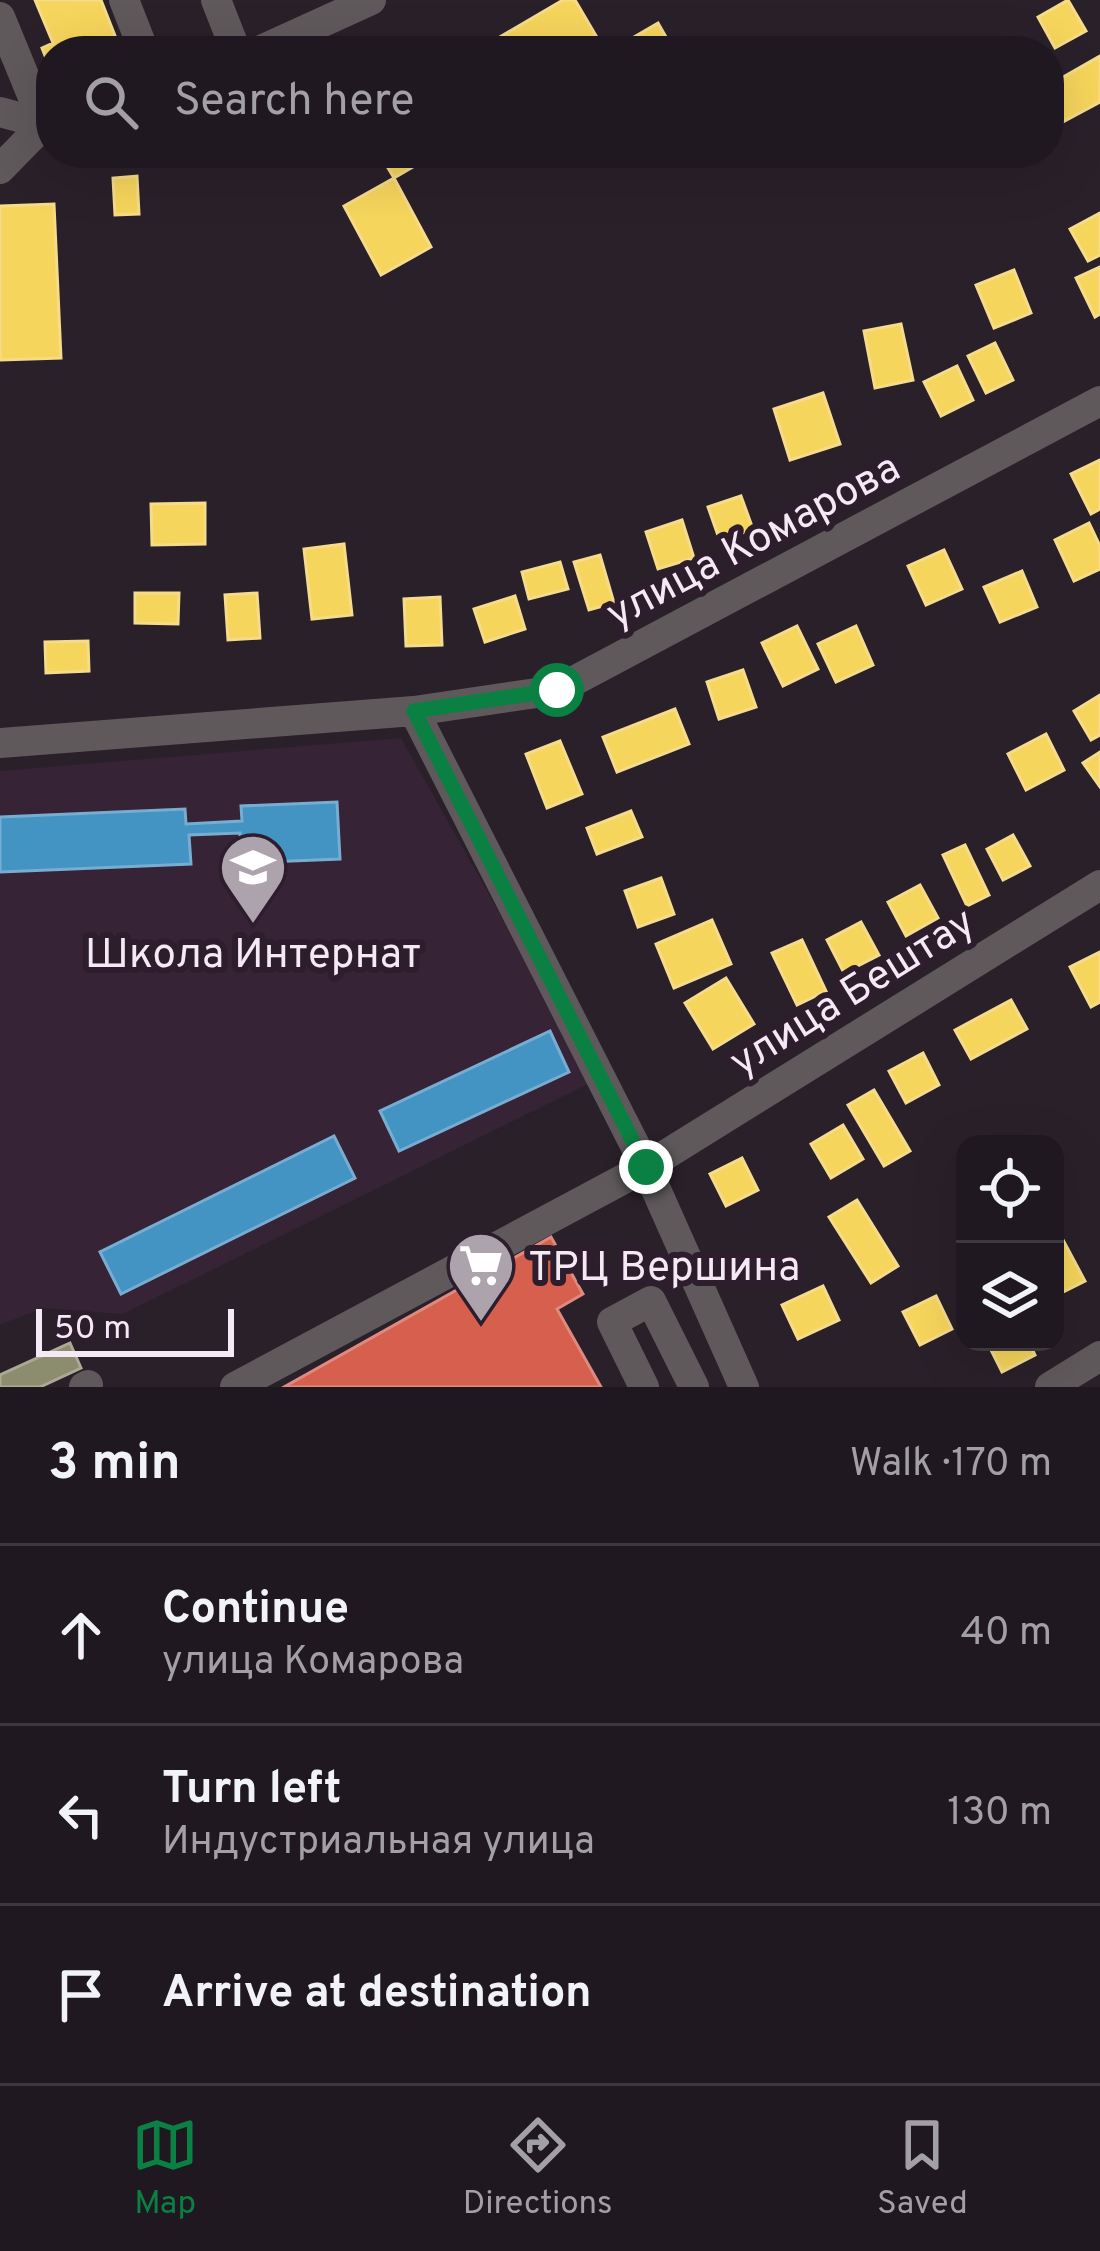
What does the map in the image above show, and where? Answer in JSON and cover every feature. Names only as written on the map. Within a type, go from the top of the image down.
[{"type":"street","points":[[124,0],[138,36]]},
{"type":"street","points":[[216,0],[230,36]]},
{"type":"street","points":[[292,36],[371,0]]},
{"type":"street","points":[[0,16],[36,98]]},
{"type":"street","points":[[0,112],[36,120]]},
{"type":"street","points":[[0,169],[36,134]]},
{"type":"street","name":"улица Комарова","points":[[0,742],[414,711],[557,690],[1100,401]]},
{"type":"street","points":[[414,711],[646,1167],[744,1387]]},
{"type":"street","name":"улица Бештау","points":[[235,1387],[646,1167],[1100,885]]},
{"type":"street","points":[[644,1387],[612,1322],[651,1301],[694,1387]]},
{"type":"street","points":[[1050,1387],[1100,1357]]},
{"type":"shaded area","name":"Школа Интернат","points":[[401,738],[594,1081],[123,1314],[43,1308],[0,1325],[0,771]]},
{"type":"building: Homes","points":[[35,0],[101,0],[115,36],[50,36]]},
{"type":"building: Homes","points":[[563,0],[575,0],[596,36],[502,36]]},
{"type":"building: Homes","points":[[1068,0],[1086,31],[1064,43],[1064,36],[1048,36],[1038,17]]},
{"type":"building: Homes","points":[[658,23],[665,36],[636,36]]},
{"type":"building: Homes","points":[[1100,56],[1100,102],[1064,121],[1064,76]]},
{"type":"building: Homes","points":[[388,168],[411,168],[394,178]]},
{"type":"building: Homes","points":[[137,176],[139,214],[115,215],[113,178]]},
{"type":"building: Homes","points":[[394,178],[431,247],[381,275],[344,206]]},
{"type":"building: Homes","points":[[54,204],[61,358],[0,360],[0,206]]},
{"type":"building: Homes","points":[[1100,213],[1100,255],[1088,261],[1070,229]]},
{"type":"building: Homes","points":[[1100,267],[1100,314],[1095,317],[1076,278]]},
{"type":"building: Homes","points":[[1014,270],[1031,313],[994,328],[976,285]]},
{"type":"building: Homes","points":[[901,324],[913,380],[875,388],[864,331]]},
{"type":"building: Homes","points":[[995,343],[1013,380],[986,393],[968,356]]},
{"type":"building: Homes","points":[[957,366],[973,400],[941,416],[924,382]]},
{"type":"building: Homes","points":[[823,393],[840,444],[790,460],[774,409]]},
{"type":"building: Homes","points":[[1100,460],[1100,509],[1091,514],[1071,474]]},
{"type":"building: Homes","points":[[741,496],[753,529],[720,541],[708,507]]},
{"type":"building: Homes","points":[[205,503],[205,544],[152,545],[151,504]]},
{"type":"building: Homes","points":[[682,520],[694,558],[658,569],[646,532]]},
{"type":"building: Homes","points":[[1089,523],[1100,546],[1100,569],[1074,581],[1055,540]]},
{"type":"building: Homes","points":[[344,544],[352,615],[312,619],[304,549]]},
{"type":"building: Homes","points":[[944,550],[962,589],[926,605],[908,566]]},
{"type":"building: Homes","points":[[600,555],[614,603],[589,610],[574,562]]},
{"type":"building: Homes","points":[[560,562],[568,589],[529,599],[522,572]]},
{"type":"building: Homes","points":[[1022,571],[1037,607],[1000,622],[984,587]]},
{"type":"building: Homes","points":[[135,593],[179,593],[178,624],[135,623]]},
{"type":"building: Homes","points":[[257,593],[260,638],[228,640],[225,595]]},
{"type":"building: Homes","points":[[515,596],[525,629],[485,642],[474,609]]},
{"type":"building: Homes","points":[[440,597],[442,645],[406,646],[404,599]]},
{"type":"building: Homes","points":[[797,626],[818,669],[783,686],[762,643]]},
{"type":"building: Homes","points":[[856,626],[873,665],[836,682],[818,644]]},
{"type":"building: Homes","points":[[88,641],[89,671],[46,673],[45,642]]},
{"type":"building: Homes","points":[[743,670],[756,707],[719,719],[707,682]]},
{"type":"building: Homes","points":[[1100,695],[1100,735],[1091,740],[1074,711]]},
{"type":"building: Homes","points":[[675,709],[689,744],[617,772],[603,737]]},
{"type":"building: Homes","points":[[1046,734],[1064,770],[1026,790],[1008,754]]},
{"type":"building: Homes","points":[[560,741],[582,794],[547,808],[526,754]]},
{"type":"building: Homes","points":[[1100,752],[1100,787],[1083,763]]},
{"type":"building: Homes","points":[[631,811],[642,837],[597,854],[587,828]]},
{"type":"building: Homes","points":[[1013,835],[1030,866],[1003,880],[987,849]]},
{"type":"building: Homes","points":[[965,845],[989,895],[967,906],[943,855]]},
{"type":"building: Homes","points":[[661,878],[674,914],[638,927],[625,891]]},
{"type":"building: Homes","points":[[920,885],[938,918],[906,936],[888,902]]},
{"type":"building: Homes","points":[[712,920],[731,964],[674,988],[656,944]]},
{"type":"building: Homes","points":[[861,922],[879,955],[844,973],[827,940]]},
{"type":"building: Homes","points":[[802,940],[826,991],[797,1005],[772,953]]},
{"type":"building: Homes","points":[[1100,952],[1100,1002],[1091,1007],[1070,967]]},
{"type":"building: Homes","points":[[726,978],[754,1024],[713,1049],[685,1003]]},
{"type":"building: Homes","points":[[1011,1000],[1027,1029],[971,1059],[955,1030]]},
{"type":"building: Homes","points":[[923,1053],[939,1085],[906,1103],[889,1071]]},
{"type":"building: Homes","points":[[874,1090],[910,1151],[884,1166],[848,1105]]},
{"type":"building: Homes","points":[[843,1125],[863,1159],[831,1178],[811,1144]]},
{"type":"building: Homes","points":[[742,1158],[758,1190],[726,1206],[710,1174]]},
{"type":"building: Homes","points":[[857,1200],[898,1266],[871,1283],[829,1217]]},
{"type":"building: Homes","points":[[1064,1242],[1085,1281],[1064,1292]]},
{"type":"building: Homes","points":[[823,1286],[839,1320],[798,1339],[782,1305]]},
{"type":"building: Homes","points":[[936,1296],[952,1329],[920,1345],[903,1312]]},
{"type":"building: Homes","points":[[992,1351],[1033,1351],[1035,1355],[1002,1372]]},
{"type":"building: Shops","name":"ТРЦ Вершина","points":[[551,1237],[583,1294],[557,1309],[601,1387],[284,1387]]},
{"type":"building: Schools","points":[[337,802],[340,859],[241,863],[240,833],[189,835],[191,864],[0,872],[0,817],[185,809],[186,824],[242,821],[241,806]]},
{"type":"building: Schools","points":[[550,1031],[569,1072],[399,1151],[380,1111]]},
{"type":"building: Schools","points":[[334,1136],[355,1178],[121,1294],[100,1252]]},
{"type":"building: Industry","points":[[70,1343],[81,1368],[40,1387],[0,1387],[0,1375]]},
{"type":"place","name":"Школа Интернат","points":[[253,926]]},
{"type":"place","name":"ТРЦ Вершина","points":[[481,1324]]},
{"type":"route","points":[[557,690],[414,711],[646,1167]]}]
